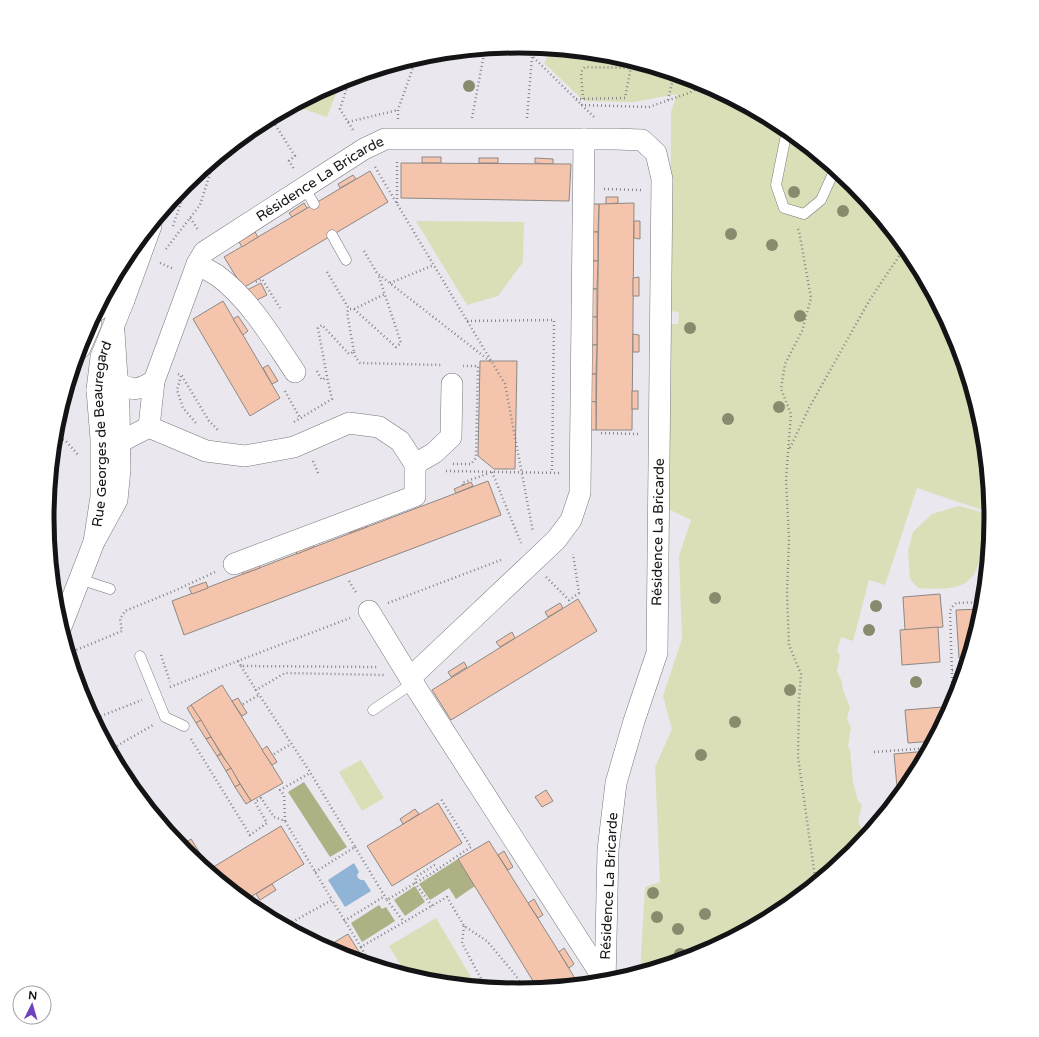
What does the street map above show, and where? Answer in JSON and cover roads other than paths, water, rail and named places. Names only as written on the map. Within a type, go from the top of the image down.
[{"type":"street","name":"Résidence La Bricarde","points":[[149,427],[154,381],[197,264],[204,252],[309,196],[364,149],[385,139],[615,139],[642,140],[656,153],[662,180],[657,653],[634,721],[616,783],[608,850],[605,976]]},
{"type":"street","points":[[404,676],[528,557],[556,540],[571,520],[580,493],[584,139]]},
{"type":"street","name":"Rue Georges de Beauregard","points":[[94,542],[101,497],[101,438],[97,390],[101,357],[145,241]]},
{"type":"street","points":[[197,264],[218,276],[236,292],[258,316],[295,372]]},
{"type":"street","points":[[108,301],[124,300]]},
{"type":"street","name":"Rue Georges de Beauregard","points":[[65,617],[94,542],[117,500],[120,469],[120,442],[118,382],[113,327]]},
{"type":"street","points":[[118,382],[128,389],[142,388],[154,381]]},
{"type":"street","points":[[415,464],[434,453],[451,437],[452,384]]},
{"type":"street","points":[[97,390],[110,435],[120,442],[149,427],[206,451],[245,456],[294,447],[349,423],[379,427],[400,442],[415,464],[415,496],[234,564]]},
{"type":"street","points":[[369,611],[404,676],[601,976]]},
{"type":"lane","points":[[786,137],[776,185],[784,208],[804,214],[820,200],[832,175]]},
{"type":"lane","points":[[332,235],[346,260]]},
{"type":"lane","points":[[79,579],[110,589]]},
{"type":"lane","points":[[140,656],[165,717],[184,726]]},
{"type":"lane","points":[[373,710],[404,676]]},
{"type":"water","points":[[354,863],[359,872],[357,875],[358,878],[364,880],[371,891],[345,907],[328,880]]}]
